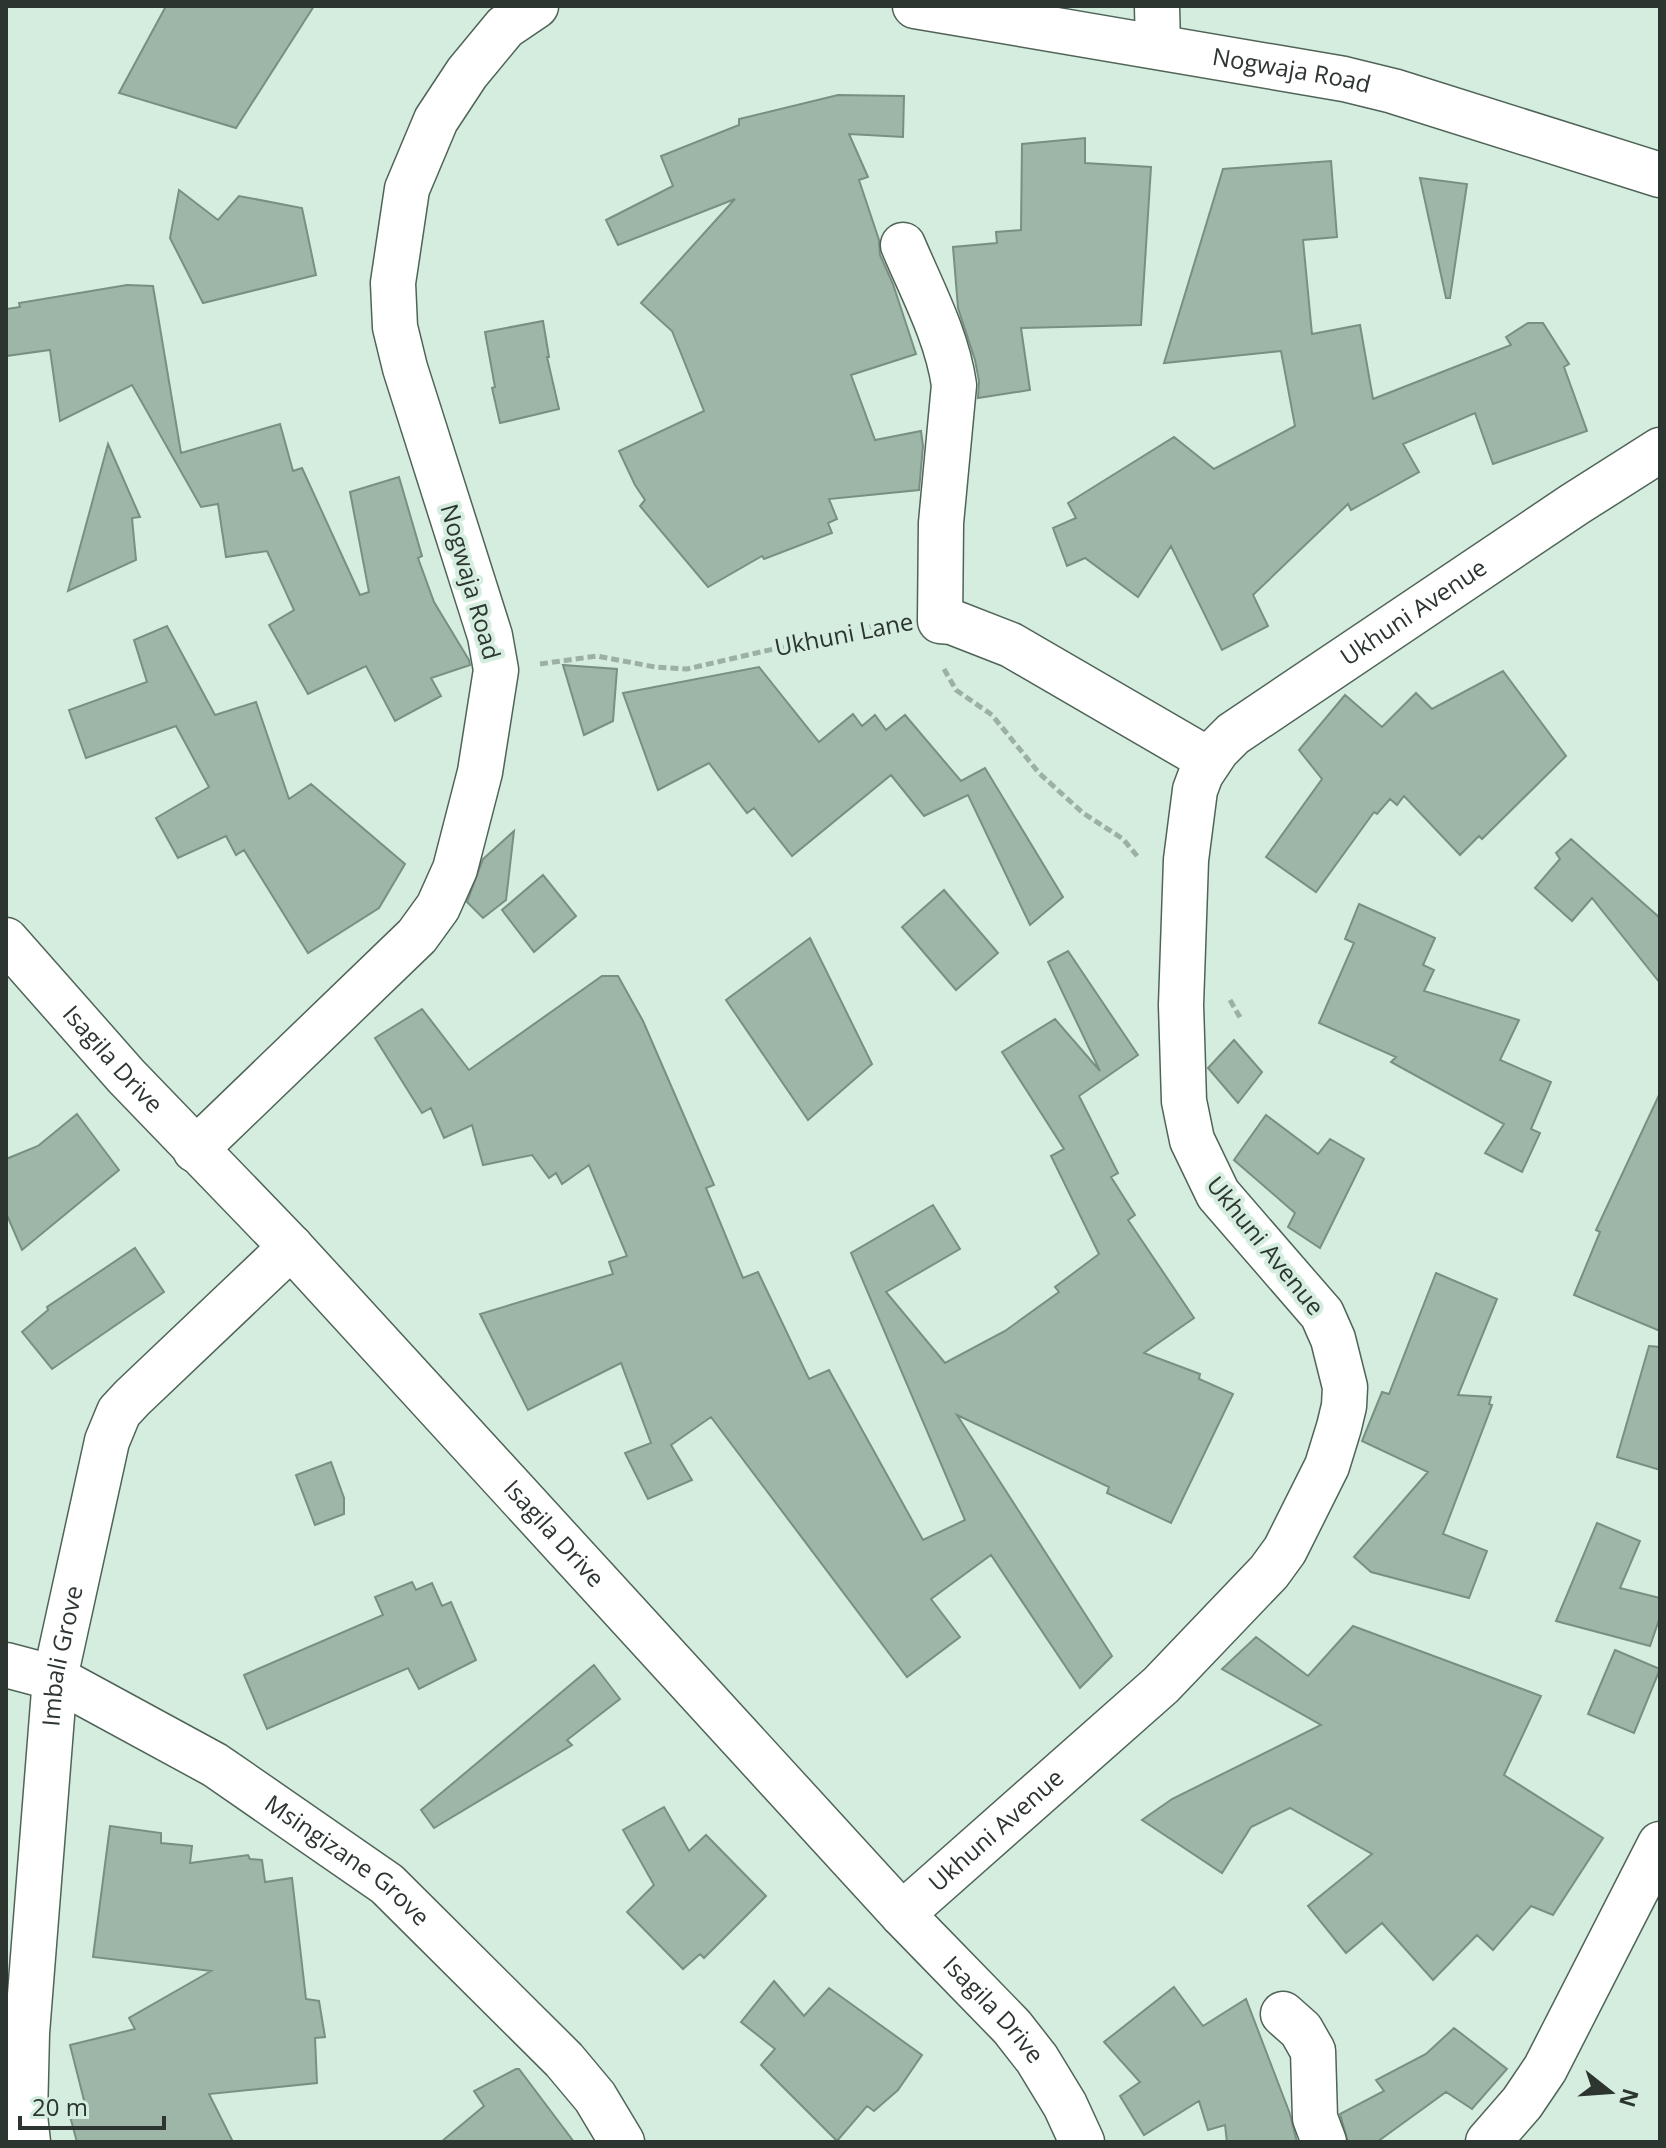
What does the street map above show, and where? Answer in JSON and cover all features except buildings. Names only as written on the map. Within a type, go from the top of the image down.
[{"type":"street","name":"Nogwaja Road","points":[[195,1150],[417,936],[438,907],[455,869],[480,772],[496,670],[490,636],[405,368],[395,327],[393,283],[407,189],[436,120],[467,73],[505,27],[536,6]]},
{"type":"street","name":"Nogwaja Road","points":[[915,6],[1157,26],[1393,91],[1660,175]]},
{"type":"street","points":[[903,245],[941,335],[954,385],[941,523],[938,638]]},
{"type":"street","name":"Ukhuni Avenue","points":[[902,1914],[1161,1685],[1269,1572],[1285,1550],[1327,1466],[1339,1427],[1345,1387],[1328,1326],[1313,1304],[1218,1194],[1192,1140],[1184,1101],[1181,1005],[1186,860],[1195,790],[1209,760],[1246,725],[1660,450]]},
{"type":"street","name":"Ukhuni Lane","points":[[938,638],[952,622],[1011,645],[1209,760]]},
{"type":"street","name":"Isagila Drive","points":[[6,940],[27,967],[195,1150],[291,1247],[902,1914],[1012,2027],[1037,2059],[1065,2105],[1082,2142]]},
{"type":"street","name":"Imbali Grove","points":[[28,2142],[25,2116],[27,2033],[55,1678],[107,1441],[119,1412],[291,1247]]},
{"type":"street","name":"Msingizane Grove","points":[[6,1665],[55,1678],[215,1765],[387,1884],[564,2060],[595,2097],[622,2142]]},
{"type":"street","points":[[1488,2142],[1522,2103],[1545,2069],[1660,1844]]},
{"type":"street","points":[[1283,2014],[1301,2030],[1313,2051],[1315,2118],[1324,2142]]},
{"type":"path","name":"Ukhuni Lane","points":[[496,670],[597,656],[655,667],[687,669],[911,618],[938,638]]},
{"type":"path","points":[[938,638],[956,690],[992,715],[1039,773],[1083,813],[1123,839],[1141,860]]},
{"type":"path","points":[[1226,994],[1241,1019]]}]
